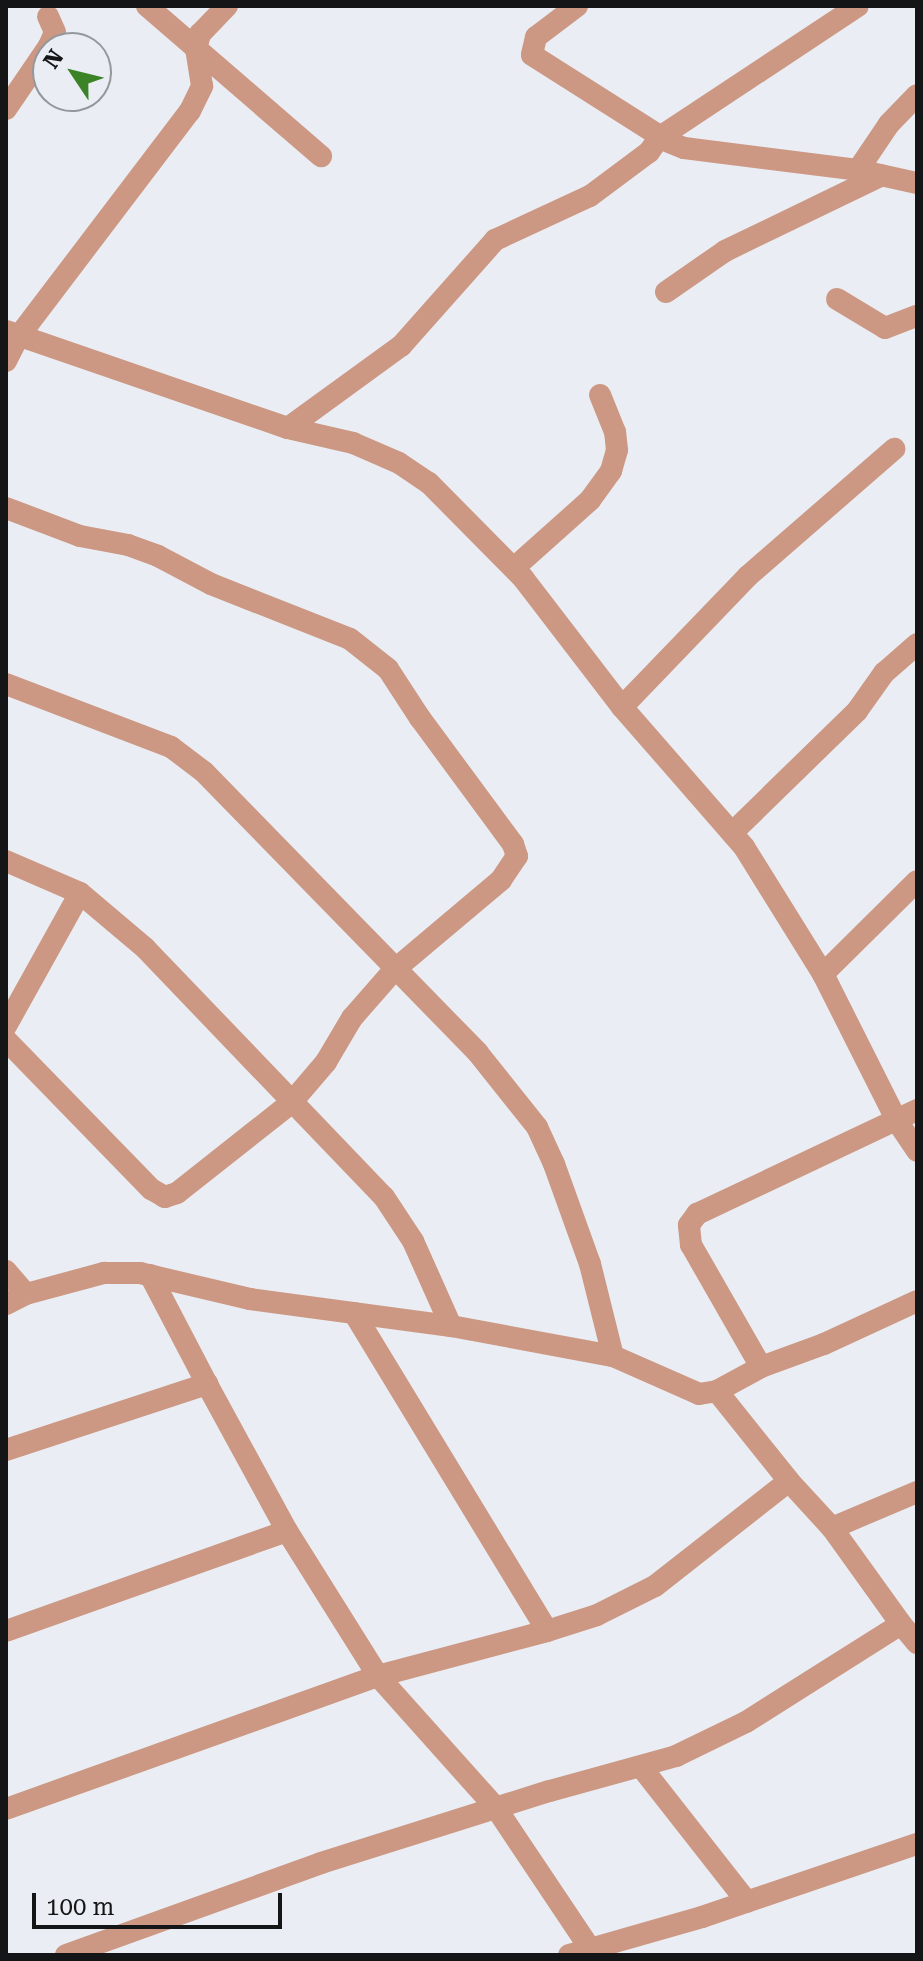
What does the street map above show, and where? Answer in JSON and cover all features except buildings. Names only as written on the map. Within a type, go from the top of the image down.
[{"type":"street","points":[[147,6],[321,156]]},
{"type":"street","points":[[6,361],[12,333],[190,111],[202,86],[196,49],[206,25],[227,6]]},
{"type":"street","points":[[577,6],[536,37],[532,55],[660,137],[684,148],[858,170],[917,183]]},
{"type":"street","points":[[288,428],[401,346],[495,240],[590,196],[649,152],[660,137],[858,6]]},
{"type":"street","points":[[6,109],[49,46],[55,32],[48,16]]},
{"type":"street","points":[[858,170],[889,124],[917,95]]},
{"type":"street","points":[[666,292],[725,251],[882,175]]},
{"type":"street","points":[[837,299],[885,328],[917,316]]},
{"type":"street","points":[[12,333],[288,428],[353,443],[399,463],[429,483],[514,568],[622,707],[744,847],[907,1116],[917,1151]]},
{"type":"street","points":[[514,568],[590,500],[611,471],[617,450],[615,432],[600,395]]},
{"type":"street","points":[[622,707],[748,576],[894,449]]},
{"type":"street","points":[[6,508],[80,536],[128,545],[158,556],[211,584],[350,639],[388,669],[420,718],[513,844],[517,856],[501,880],[394,970],[352,1018],[326,1062],[291,1103],[177,1193],[165,1197],[151,1189],[6,1040]]},
{"type":"street","points":[[732,833],[857,711],[884,673],[917,644]]},
{"type":"street","points":[[6,684],[171,747],[204,772],[478,1053],[537,1127],[590,1264],[613,1356]]},
{"type":"street","points":[[6,861],[80,893],[145,948],[384,1197],[413,1241],[451,1326]]},
{"type":"street","points":[[823,974],[917,881]]},
{"type":"street","points":[[6,1026],[80,893]]},
{"type":"street","points":[[761,1367],[691,1245],[689,1225],[697,1214],[907,1116]]},
{"type":"street","points":[[6,1271],[16,1299],[104,1273],[150,1275],[250,1299],[451,1326],[613,1356],[687,1392],[699,1394],[717,1391],[761,1367],[824,1344],[917,1301]]},
{"type":"street","points":[[150,1275],[287,1531],[378,1676],[496,1808],[579,1951],[747,1902],[917,1844]]},
{"type":"street","points":[[354,1313],[547,1631]]},
{"type":"street","points":[[6,1450],[207,1384]]},
{"type":"street","points":[[717,1391],[789,1481],[832,1528],[917,1643]]},
{"type":"street","points":[[6,1809],[378,1676],[597,1615],[655,1586],[789,1481]]},
{"type":"street","points":[[832,1528],[917,1492]]},
{"type":"street","points":[[6,1631],[287,1531]]},
{"type":"street","points":[[66,1955],[321,1863],[676,1756],[746,1722],[901,1624]]},
{"type":"street","points":[[642,1768],[747,1902]]}]
